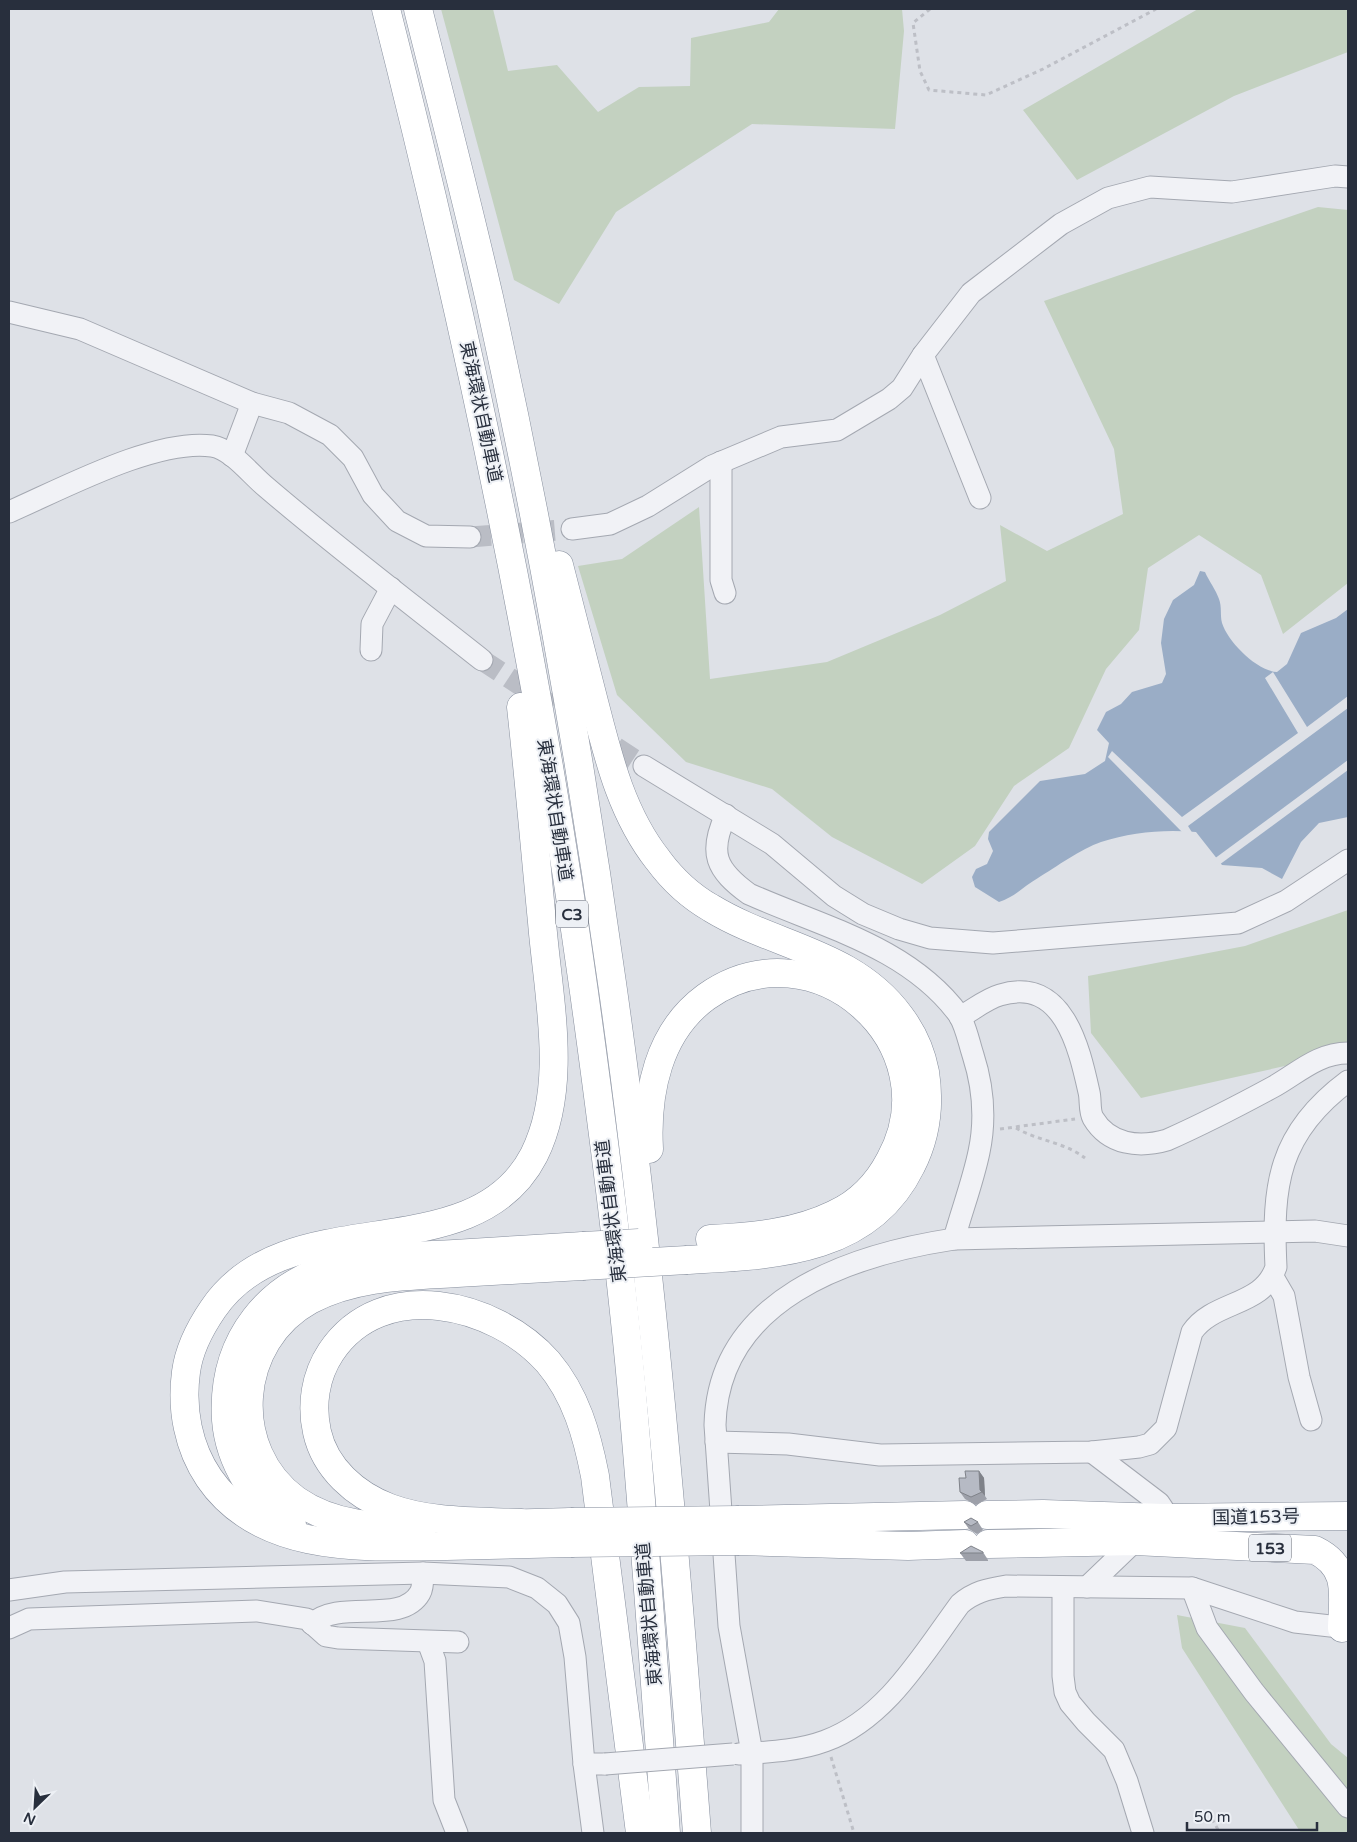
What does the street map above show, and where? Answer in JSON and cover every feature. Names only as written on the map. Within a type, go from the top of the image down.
[{"type":"highway","name":"東海環状自動車道","points":[[386,9],[458,303],[525,632],[583,989],[629,1361],[666,1833]]},
{"type":"highway","name":"東海環状自動車道","points":[[418,9],[489,298],[523,462],[559,656],[612,982],[644,1231],[677,1573],[697,1833]]},
{"type":"highway","points":[[350,1545],[306,1532],[285,1522],[266,1506],[240,1469],[232,1449],[227,1428],[225,1406],[230,1364],[244,1334],[261,1310],[278,1295],[298,1282],[344,1264],[400,1257],[582,1256],[687,1250],[792,1251],[837,1237],[873,1215],[901,1185],[920,1145],[927,1105],[923,1064],[916,1044],[906,1024],[880,991],[842,965],[733,920],[710,908],[689,894],[673,878],[644,841],[619,792],[608,757],[489,298]]},
{"type":"highway","points":[[458,303],[462,350],[509,605],[529,778],[551,1027],[553,1068],[548,1119],[532,1160],[504,1192],[488,1204],[469,1214],[431,1225],[309,1247],[270,1261],[250,1272],[217,1303],[204,1322],[187,1364],[184,1387],[185,1413],[189,1436],[198,1460],[223,1496],[238,1510],[278,1531],[301,1538],[350,1545],[405,1547],[571,1533],[739,1531],[908,1546],[1135,1541]]},
{"type":"highway","points":[[677,1573],[678,1508],[648,1140],[651,1086],[658,1064],[681,1022],[697,1004],[718,988],[755,976],[783,973],[820,979],[838,987],[872,1014],[892,1043],[902,1068],[906,1089],[904,1124],[896,1150],[885,1169],[856,1202],[816,1222],[767,1235],[687,1250]]},
{"type":"highway","points":[[520,1523],[380,1526],[336,1519],[315,1511],[296,1500],[280,1486],[267,1470],[257,1452],[248,1412],[251,1376],[266,1341],[291,1313],[309,1301],[342,1287],[401,1276],[582,1256]]},
{"type":"highway","points":[[571,1533],[520,1523],[440,1519],[411,1514],[370,1499],[352,1487],[338,1474],[327,1458],[319,1439],[314,1418],[314,1397],[319,1377],[326,1359],[337,1343],[352,1329],[369,1318],[409,1306],[454,1307],[475,1314],[514,1333],[532,1346],[562,1382],[584,1427],[595,1476],[640,1833]]},
{"type":"highway","name":"国道153号","points":[[739,1531],[976,1515],[1043,1514],[1163,1518],[1348,1516]]},
{"type":"highway","name":"国道153号","points":[[1135,1541],[1348,1534]]},
{"type":"highway","name":"153","points":[[1135,1541],[1315,1550],[1335,1562],[1340,1572],[1346,1622]]},
{"type":"street","points":[[572,529],[610,524],[648,506],[712,466],[781,437],[837,430],[889,399],[902,388],[923,355],[971,293],[1061,224],[1108,198],[1150,187],[1232,192],[1335,176],[1348,177]]},
{"type":"street","points":[[9,312],[80,329],[252,403],[289,413],[330,435],[353,458],[373,495],[397,521],[426,536],[470,537]]},
{"type":"street","points":[[923,355],[980,498]]},
{"type":"street","points":[[232,456],[252,403]]},
{"type":"street","points":[[9,512],[155,451],[189,446],[214,446],[232,456],[283,502],[482,660]]},
{"type":"street","points":[[721,462],[721,580],[725,593]]},
{"type":"street","points":[[371,650],[372,624],[391,588]]},
{"type":"street","points":[[644,766],[772,844],[834,896],[863,914],[899,929],[930,938],[961,942],[993,943],[1038,941],[1238,923],[1286,901],[1348,860]]},
{"type":"street","points":[[726,815],[717,839],[718,862],[725,874],[736,884],[749,894],[858,938],[888,954],[914,970],[960,1016],[976,1063],[982,1093],[982,1129],[979,1152],[954,1239]]},
{"type":"street","points":[[960,1016],[999,995],[1017,992],[1028,993],[1048,1001],[1059,1012],[1073,1032],[1089,1093],[1092,1117],[1104,1130],[1131,1145],[1153,1144],[1197,1126],[1325,1056],[1348,1053]]},
{"type":"street","points":[[716,1442],[788,1444],[880,1455],[1092,1452],[1140,1447],[1150,1444],[1166,1428],[1192,1332],[1199,1322],[1206,1316],[1258,1293],[1273,1277],[1276,1267],[1274,1232],[1278,1179],[1294,1140],[1321,1103],[1348,1081]]},
{"type":"street","points":[[752,1833],[729,1626],[716,1442],[716,1406],[722,1381],[741,1340],[756,1322],[774,1306],[801,1288],[834,1271],[913,1245],[954,1239],[1315,1231],[1348,1236]]},
{"type":"street","points":[[1273,1277],[1284,1296],[1299,1377],[1311,1420]]},
{"type":"street","points":[[1092,1452],[1159,1503],[1163,1509],[1163,1518]]},
{"type":"street","points":[[1087,1587],[1135,1541]]},
{"type":"street","points":[[9,1590],[65,1582],[423,1573],[509,1577],[537,1588],[557,1604],[569,1623],[594,1764],[593,1833]]},
{"type":"street","points":[[312,1624],[318,1618],[336,1612],[406,1606],[421,1592],[423,1573]]},
{"type":"street","points":[[594,1764],[798,1749],[826,1741],[845,1732],[887,1700],[960,1604],[971,1594],[1006,1586],[1192,1588],[1296,1622],[1346,1622]]},
{"type":"street","points":[[1063,1587],[1063,1676],[1065,1692],[1070,1704],[1114,1750],[1127,1781],[1143,1833]]},
{"type":"street","points":[[1192,1588],[1207,1628],[1254,1692],[1348,1807]]},
{"type":"street","points":[[9,1628],[29,1619],[54,1617],[257,1611],[308,1619],[326,1636],[338,1638],[458,1642]]},
{"type":"street","points":[[428,1642],[435,1661],[444,1800],[457,1833]]},
{"type":"path","points":[[930,9],[913,23],[920,71],[930,90],[986,95],[1043,69],[1156,9]]},
{"type":"path","points":[[982,1129],[1016,1128],[1092,1117]]},
{"type":"path","points":[[1016,1128],[1043,1141],[1074,1149],[1085,1158]]},
{"type":"path","points":[[826,1741],[854,1833]]},
{"type":"path","points":[[1212,1818],[1220,1833]]},
{"type":"green space","points":[[441,9],[493,9],[508,71],[557,65],[598,112],[639,87],[690,86],[691,38],[769,22],[779,9],[902,9],[904,31],[895,129],[752,124],[616,212],[559,304],[514,280]]},
{"type":"green space","points":[[1198,9],[1348,9],[1348,52],[1234,96],[1077,180],[1023,110]]},
{"type":"green space","points":[[1318,207],[1348,210],[1348,583],[1283,634],[1261,575],[1199,535],[1148,568],[1139,630],[1106,669],[1069,748],[1014,786],[975,846],[922,884],[832,837],[772,789],[686,762],[617,695],[578,566],[622,559],[699,507],[710,679],[827,662],[940,615],[1006,581],[1000,525],[1047,551],[1123,514],[1114,449],[1044,301]]},
{"type":"green space","points":[[1348,910],[1348,1052],[1141,1098],[1091,1033],[1088,976],[1245,946]]},
{"type":"green space","points":[[1177,1615],[1245,1628],[1331,1744],[1348,1758],[1348,1833],[1301,1833],[1182,1648]]},
{"type":"water","points":[[1200,571],[1205,572],[1218,596],[1222,623],[1230,639],[1252,661],[1269,670],[1277,672],[1287,664],[1301,633],[1336,618],[1348,609],[1348,817],[1319,823],[1301,842],[1282,879],[1262,868],[1222,865],[1196,832],[1172,831],[1136,834],[1093,845],[999,902],[975,887],[972,877],[976,869],[987,864],[993,851],[988,839],[989,832],[1040,781],[1085,774],[1105,761],[1109,743],[1097,730],[1106,712],[1121,704],[1132,692],[1162,683],[1166,674],[1161,643],[1164,619],[1173,600],[1194,585]]},
{"type":"pier","points":[[1273,672],[1307,727],[1348,696],[1348,708],[1188,826],[1193,834],[1183,833],[1108,757],[1112,751],[1182,817],[1298,733],[1265,678]]},
{"type":"pier","points":[[1348,760],[1348,770],[1219,865],[1214,859]]},
{"type":"building","points":[[965,1471],[979,1471],[980,1490],[982,1492],[971,1497],[960,1492],[959,1478],[966,1478]]},
{"type":"building","points":[[971,1518],[978,1522],[971,1526],[964,1522]]},
{"type":"building","points":[[971,1546],[983,1552],[983,1553],[960,1553]]},
{"type":"tunnel","points":[[470,537],[572,529]]},
{"type":"tunnel","points":[[482,660],[644,766]]}]
